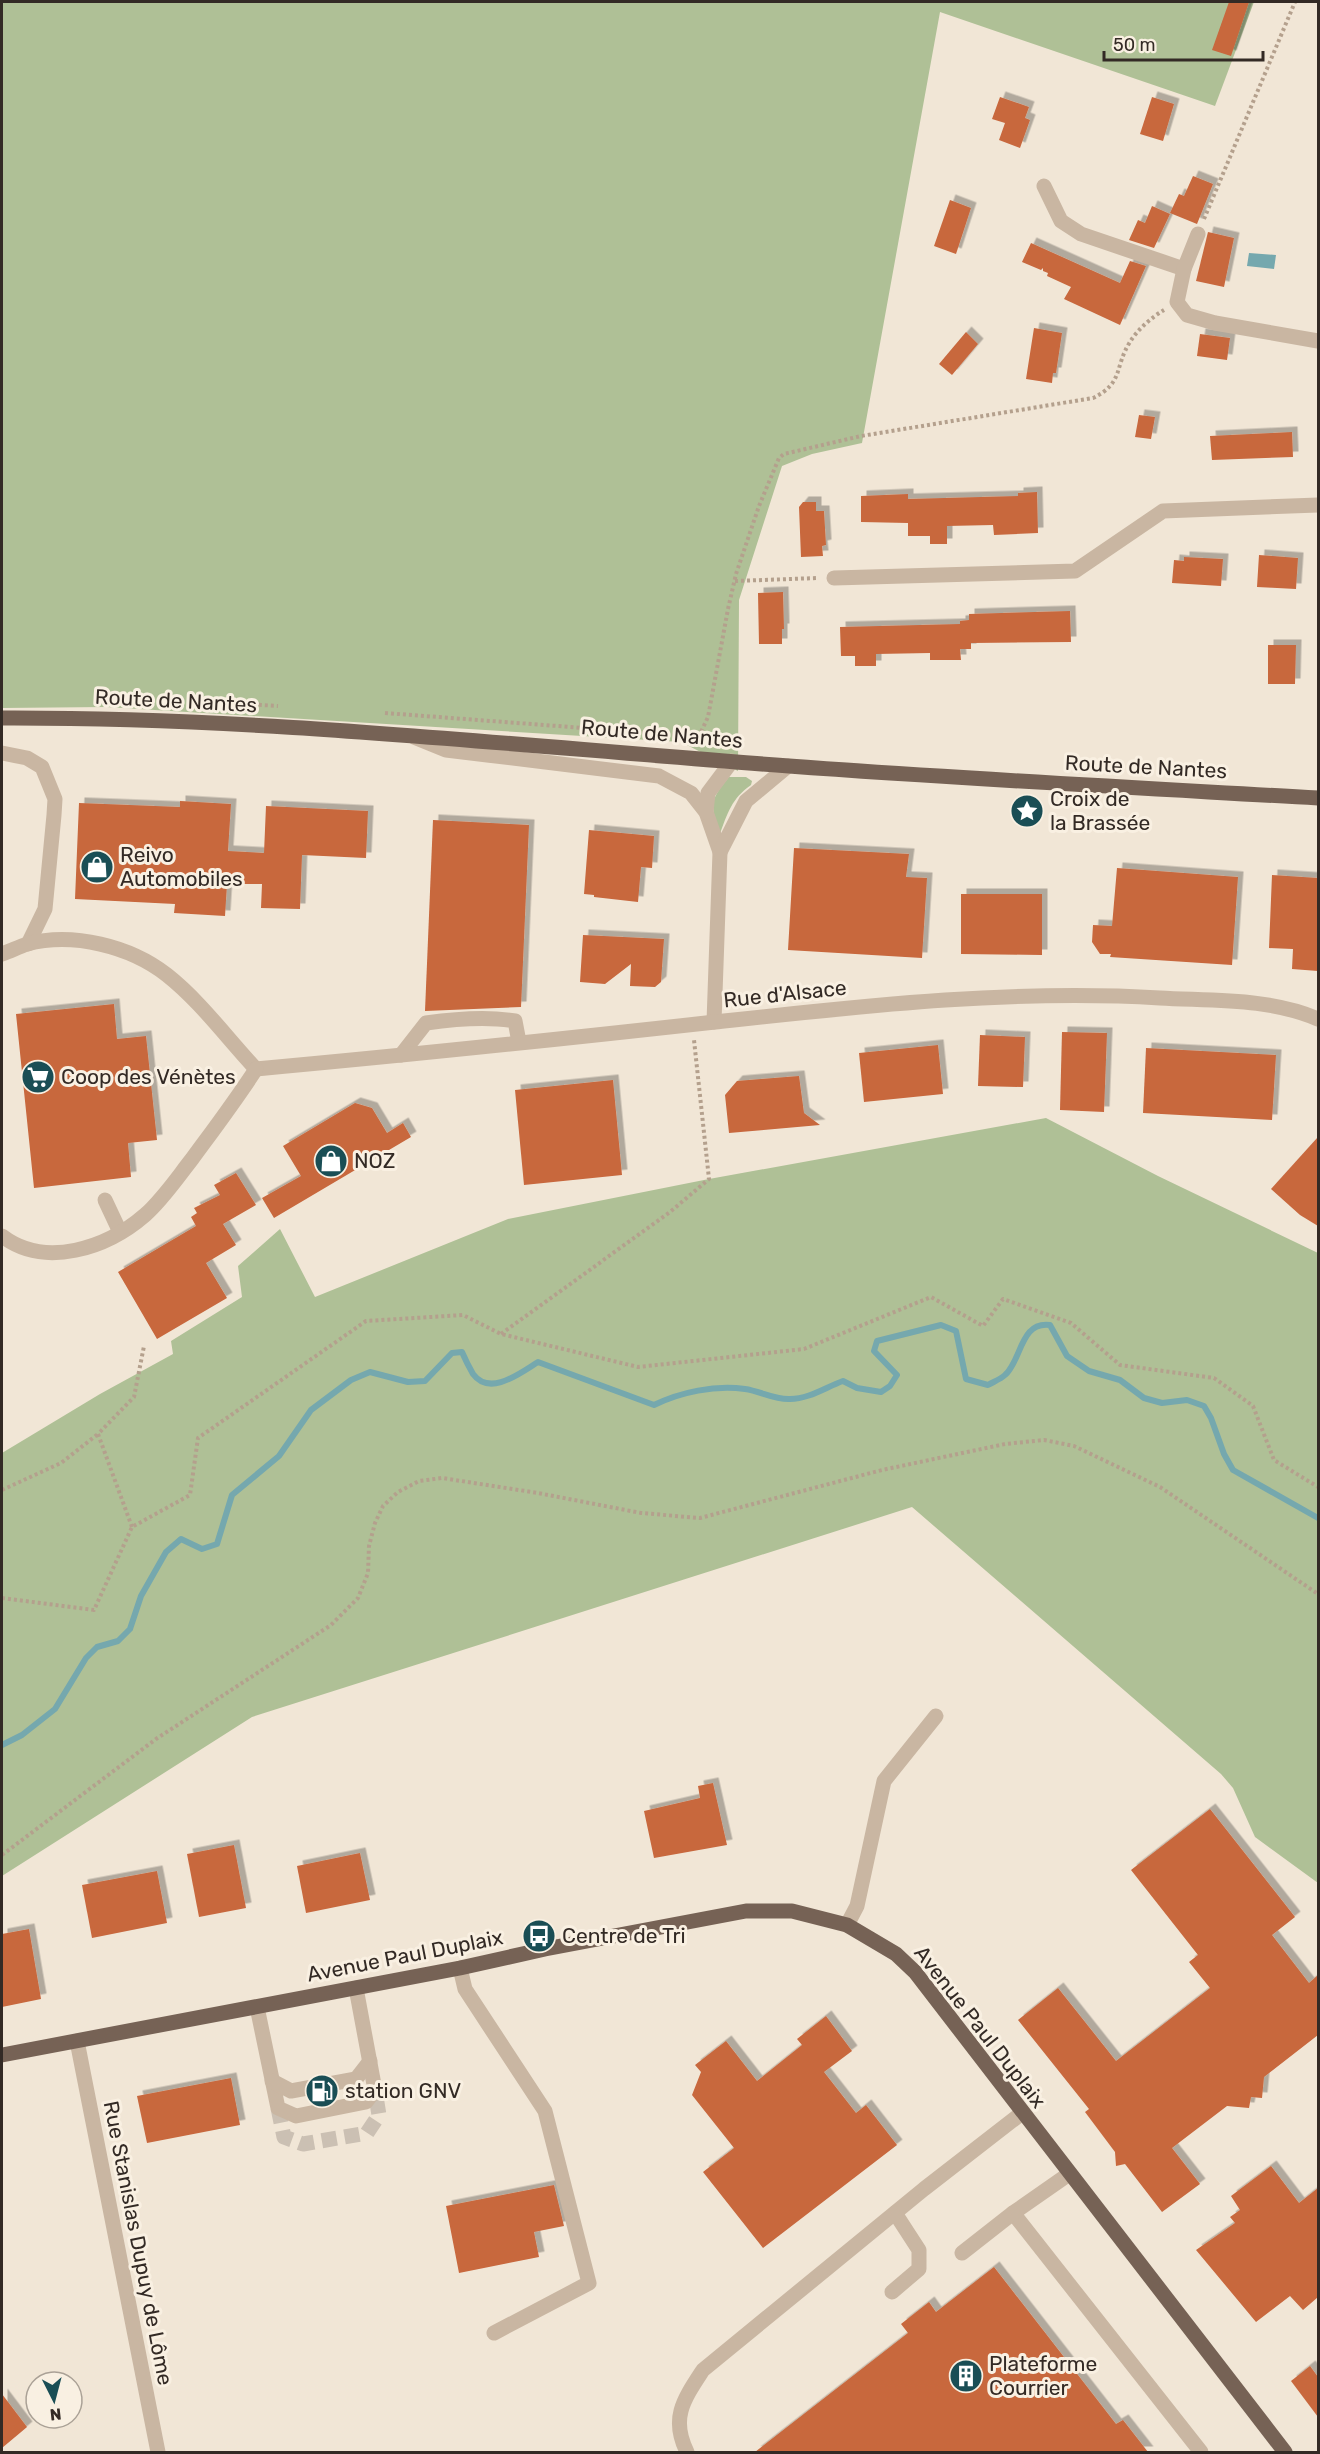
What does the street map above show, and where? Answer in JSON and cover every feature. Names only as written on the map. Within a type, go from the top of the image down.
[{"type":"main road","name":"Route de Nantes","points":[[2,718],[100,718],[413,736],[788,766],[1318,798]]},
{"type":"main road","name":"Avenue Paul Duplaix","points":[[2,2055],[746,1911],[792,1911],[847,1925],[896,1954],[915,1972],[1285,2452]]},
{"type":"street","points":[[1044,186],[1061,221],[1082,234],[1184,269]]},
{"type":"street","points":[[1198,234],[1184,269],[1178,302],[1186,315],[1215,323],[1318,341]]},
{"type":"street","points":[[834,578],[1075,571],[1164,511],[1318,505]]},
{"type":"street","points":[[413,736],[446,750],[659,777],[691,793],[706,812],[720,852],[714,1022]]},
{"type":"street","points":[[2,753],[27,758],[42,767],[55,799],[45,909],[28,944]]},
{"type":"street","points":[[706,812],[708,793],[732,761]]},
{"type":"street","points":[[720,852],[746,801],[788,766]]},
{"type":"street","points":[[2,954],[28,944],[49,941],[83,941],[112,947],[142,959],[167,975],[256,1069],[164,1195],[144,1216],[120,1232],[80,1250],[56,1253],[31,1250],[9,1242],[2,1236]]},
{"type":"street","name":"Rue d'Alsace","points":[[256,1069],[978,997],[1071,993],[1269,1004],[1318,1019]]},
{"type":"street","points":[[401,1055],[426,1023],[444,1021],[503,1019],[515,1021],[519,1042]]},
{"type":"street","points":[[105,1200],[120,1232]]},
{"type":"street","points":[[847,1925],[857,1906],[884,1781],[936,1716]]},
{"type":"street","points":[[460,1968],[465,1989],[545,2111],[589,2283],[494,2334]]},
{"type":"street","points":[[257,2007],[278,2108],[296,2116],[366,2102],[375,2090],[356,1988]]},
{"type":"street","name":"Rue Stanislas Dupuy de Lôme","points":[[77,2041],[158,2452]]},
{"type":"street","points":[[272,2081],[291,2091],[356,2079],[370,2061]]},
{"type":"street","points":[[687,2452],[678,2429],[679,2416],[687,2395],[704,2370],[895,2213],[1022,2113]]},
{"type":"street","points":[[962,2253],[1013,2213],[1069,2174]]},
{"type":"street","points":[[892,2292],[919,2269],[919,2250],[895,2213]]},
{"type":"street","points":[[1013,2213],[1201,2452]]},
{"type":"path","points":[[1198,234],[1295,2]]},
{"type":"path","points":[[690,736],[701,732],[708,717],[735,581],[776,462],[784,454],[873,434],[1093,398],[1108,391],[1115,381],[1130,340],[1155,315],[1178,302]]},
{"type":"path","points":[[735,581],[834,578]]},
{"type":"path","points":[[501,1334],[670,1212],[709,1179],[692,1024]]},
{"type":"path","points":[[2,1598],[94,1610],[132,1527],[190,1495],[198,1438],[366,1321],[463,1315],[501,1334],[638,1367],[804,1349],[931,1297],[983,1326],[1003,1299],[1071,1323],[1120,1365],[1214,1378],[1253,1406],[1274,1460],[1318,1487]]},
{"type":"path","points":[[2,1490],[61,1463],[98,1434],[134,1397],[144,1346]]},
{"type":"path","points":[[98,1434],[132,1527]]},
{"type":"path","points":[[2,1855],[156,1739],[331,1625],[358,1598],[368,1573],[369,1546],[375,1523],[383,1506],[398,1492],[419,1481],[442,1478],[538,1493],[641,1513],[700,1518],[882,1470],[1005,1444],[1044,1440],[1074,1446],[1160,1487],[1318,1594]]},
{"type":"green space","points":[[2,2],[1254,2],[1215,106],[940,12],[862,443],[812,454],[782,466],[739,600],[738,771],[681,742],[106,707],[2,708]]},
{"type":"green space","points":[[729,777],[746,777],[752,781],[731,807],[720,834],[713,804],[717,792]]},
{"type":"green space","points":[[1046,1118],[1158,1176],[1318,1253],[1318,1883],[1255,1837],[1233,1788],[1221,1774],[912,1507],[252,1717],[2,1876],[2,1453],[100,1394],[173,1354],[171,1341],[242,1297],[238,1266],[280,1229],[315,1297],[508,1219],[709,1179]]},
{"type":"water","points":[[1249,253],[1276,255],[1274,269],[1247,266]]},
{"type":"building","points":[[1229,2],[1249,2],[1231,56],[1212,50]]},
{"type":"building","points":[[1000,97],[1029,107],[1025,118],[1030,120],[1020,148],[999,140],[1005,123],[992,119]]},
{"type":"building","points":[[1152,97],[1174,104],[1163,141],[1140,134]]},
{"type":"building","points":[[1193,176],[1213,184],[1197,224],[1170,213],[1179,194],[1184,196]]},
{"type":"building","points":[[950,200],[971,208],[956,254],[934,246]]},
{"type":"building","points":[[1152,206],[1170,214],[1154,248],[1129,240],[1138,220],[1145,223]]},
{"type":"building","points":[[1208,232],[1234,238],[1224,287],[1196,281]]},
{"type":"building","points":[[1031,243],[1120,283],[1130,261],[1146,266],[1120,325],[1064,299],[1071,287],[1047,276],[1048,273],[1043,271],[1043,268],[1041,270],[1022,262]]},
{"type":"building","points":[[1034,328],[1062,333],[1056,373],[1053,373],[1052,383],[1026,379]]},
{"type":"building","points":[[966,332],[978,344],[952,375],[939,364]]},
{"type":"building","points":[[1200,334],[1230,338],[1227,360],[1197,356]]},
{"type":"building","points":[[1139,415],[1155,417],[1151,439],[1135,437]]},
{"type":"building","points":[[1292,432],[1293,457],[1212,460],[1210,436]]},
{"type":"building","points":[[1037,492],[1038,533],[994,535],[993,525],[947,526],[947,544],[930,544],[930,536],[908,536],[908,523],[861,522],[861,496],[908,494],[908,499],[1018,496],[1018,493]]},
{"type":"building","points":[[803,502],[816,502],[816,511],[824,511],[826,545],[822,546],[823,556],[801,557],[799,507]]},
{"type":"building","points":[[1259,555],[1298,558],[1296,589],[1257,587]]},
{"type":"building","points":[[1184,557],[1223,559],[1221,586],[1172,583],[1174,560],[1184,561]]},
{"type":"building","points":[[783,592],[782,644],[759,644],[758,593]]},
{"type":"building","points":[[1070,611],[1071,642],[971,643],[971,649],[960,649],[961,660],[930,660],[930,653],[876,654],[876,666],[855,666],[855,656],[841,656],[840,627],[960,624],[960,621],[969,620],[969,614]]},
{"type":"building","points":[[1268,645],[1296,645],[1295,684],[1268,684]]},
{"type":"building","points":[[180,801],[231,804],[228,851],[264,853],[266,806],[368,811],[366,858],[302,855],[300,909],[261,908],[262,884],[227,884],[225,916],[174,913],[175,904],[75,899],[79,803],[180,807]]},
{"type":"building","points":[[433,820],[529,825],[521,1007],[425,1011]]},
{"type":"building","points":[[589,830],[654,836],[652,868],[641,867],[638,902],[584,894]]},
{"type":"building","points":[[794,848],[909,854],[906,877],[927,878],[922,958],[788,950]]},
{"type":"building","points":[[1117,868],[1238,877],[1232,965],[1110,957],[1111,954],[1100,954],[1092,942],[1093,925],[1112,926]]},
{"type":"building","points":[[1272,875],[1318,878],[1318,971],[1292,969],[1293,949],[1269,948]]},
{"type":"building","points":[[961,894],[1042,894],[1042,955],[961,954]]},
{"type":"building","points":[[583,935],[664,939],[661,982],[655,987],[630,986],[631,964],[605,984],[580,982]]},
{"type":"building","points":[[114,1004],[117,1039],[146,1036],[157,1140],[128,1143],[131,1177],[34,1188],[16,1014]]},
{"type":"building","points":[[1062,1032],[1107,1033],[1104,1112],[1060,1110]]},
{"type":"building","points":[[980,1035],[1025,1037],[1023,1087],[978,1086]]},
{"type":"building","points":[[938,1045],[943,1094],[864,1102],[859,1053]]},
{"type":"building","points":[[1146,1048],[1276,1055],[1272,1120],[1143,1113]]},
{"type":"building","points":[[799,1076],[804,1113],[820,1125],[729,1133],[725,1095],[737,1081]]},
{"type":"building","points":[[613,1080],[622,1175],[524,1185],[515,1090]]},
{"type":"building","name":"NOZ","points":[[355,1103],[372,1108],[387,1133],[403,1123],[411,1137],[274,1218],[262,1198],[301,1176],[283,1146]]},
{"type":"building","points":[[1318,1137],[1318,1226],[1300,1215],[1271,1189]]},
{"type":"building","points":[[236,1173],[256,1205],[223,1224],[236,1245],[206,1263],[227,1298],[157,1339],[118,1272],[196,1226],[191,1217],[197,1213],[194,1208],[220,1195],[214,1185]]},
{"type":"building","points":[[713,1783],[727,1845],[654,1858],[644,1811],[700,1798],[698,1786]]},
{"type":"building","points":[[1210,1809],[1295,1917],[1272,1935],[1309,1983],[1318,1975],[1318,2035],[1264,2077],[1262,2098],[1251,2097],[1249,2108],[1227,2106],[1172,2148],[1200,2184],[1162,2212],[1125,2164],[1116,2166],[1115,2152],[1085,2112],[1089,2109],[1018,2020],[1058,1988],[1116,2061],[1210,1988],[1189,1962],[1198,1955],[1131,1870]]},
{"type":"building","points":[[234,1845],[246,1908],[199,1917],[187,1854]]},
{"type":"building","points":[[360,1853],[370,1900],[306,1913],[297,1866]]},
{"type":"building","points":[[157,1871],[167,1923],[92,1938],[82,1885]]},
{"type":"building","points":[[29,1929],[41,1999],[2,2007],[2,1934]]},
{"type":"building","points":[[826,2016],[852,2051],[824,2072],[856,2113],[866,2105],[897,2145],[763,2248],[703,2172],[734,2148],[692,2095],[701,2072],[695,2065],[726,2041],[757,2081],[802,2045],[797,2039]]},
{"type":"building","points":[[231,2078],[240,2125],[147,2143],[137,2096]]},
{"type":"building","points":[[1271,2166],[1299,2203],[1318,2188],[1318,2297],[1303,2310],[1290,2296],[1256,2322],[1196,2250],[1235,2223],[1230,2217],[1240,2210],[1231,2196]]},
{"type":"building","points":[[554,2185],[564,2226],[534,2232],[539,2257],[459,2273],[446,2206]]},
{"type":"building","name":"Plateforme Courrier","points":[[994,2267],[1116,2424],[1123,2420],[1148,2452],[755,2452],[908,2333],[901,2324],[929,2302],[936,2312]]},
{"type":"building","points":[[1310,2366],[1318,2377],[1318,2417],[1291,2381]]},
{"type":"building","points":[[2,2394],[24,2423],[24,2430],[2,2448]]},
{"type":"waterway","points":[[2,1745],[22,1735],[55,1709],[86,1658],[97,1647],[118,1641],[130,1629],[141,1596],[166,1552],[181,1539],[202,1549],[217,1544],[232,1495],[279,1456],[311,1410],[351,1380],[370,1372],[408,1382],[425,1381],[452,1353],[462,1352],[473,1374],[480,1381],[488,1383],[505,1381],[538,1362],[654,1405],[686,1393],[722,1388],[745,1389],[790,1399],[811,1395],[843,1381],[857,1388],[881,1392],[890,1386],[897,1375],[874,1351],[877,1341],[941,1325],[956,1331],[966,1379],[988,1385],[1011,1368],[1027,1335],[1033,1329],[1040,1325],[1050,1325],[1067,1356],[1089,1371],[1120,1380],[1144,1398],[1162,1403],[1187,1400],[1204,1406],[1233,1470],[1318,1518]]},
{"type":"tunnel","points":[[278,2108],[284,2137],[303,2144],[367,2133],[379,2115],[375,2090]]},
{"type":"place","name":"Croix de la Brassée","points":[[1027,811]]},
{"type":"place","name":"Reivo Automobiles","points":[[97,867]]},
{"type":"place","name":"Coop des Vénètes","points":[[38,1077]]},
{"type":"place","name":"NOZ","points":[[331,1161]]},
{"type":"place","name":"Centre de Tri","points":[[539,1936]]},
{"type":"place","name":"station GNV","points":[[322,2091]]},
{"type":"place","name":"Plateforme Courrier","points":[[966,2376]]}]
